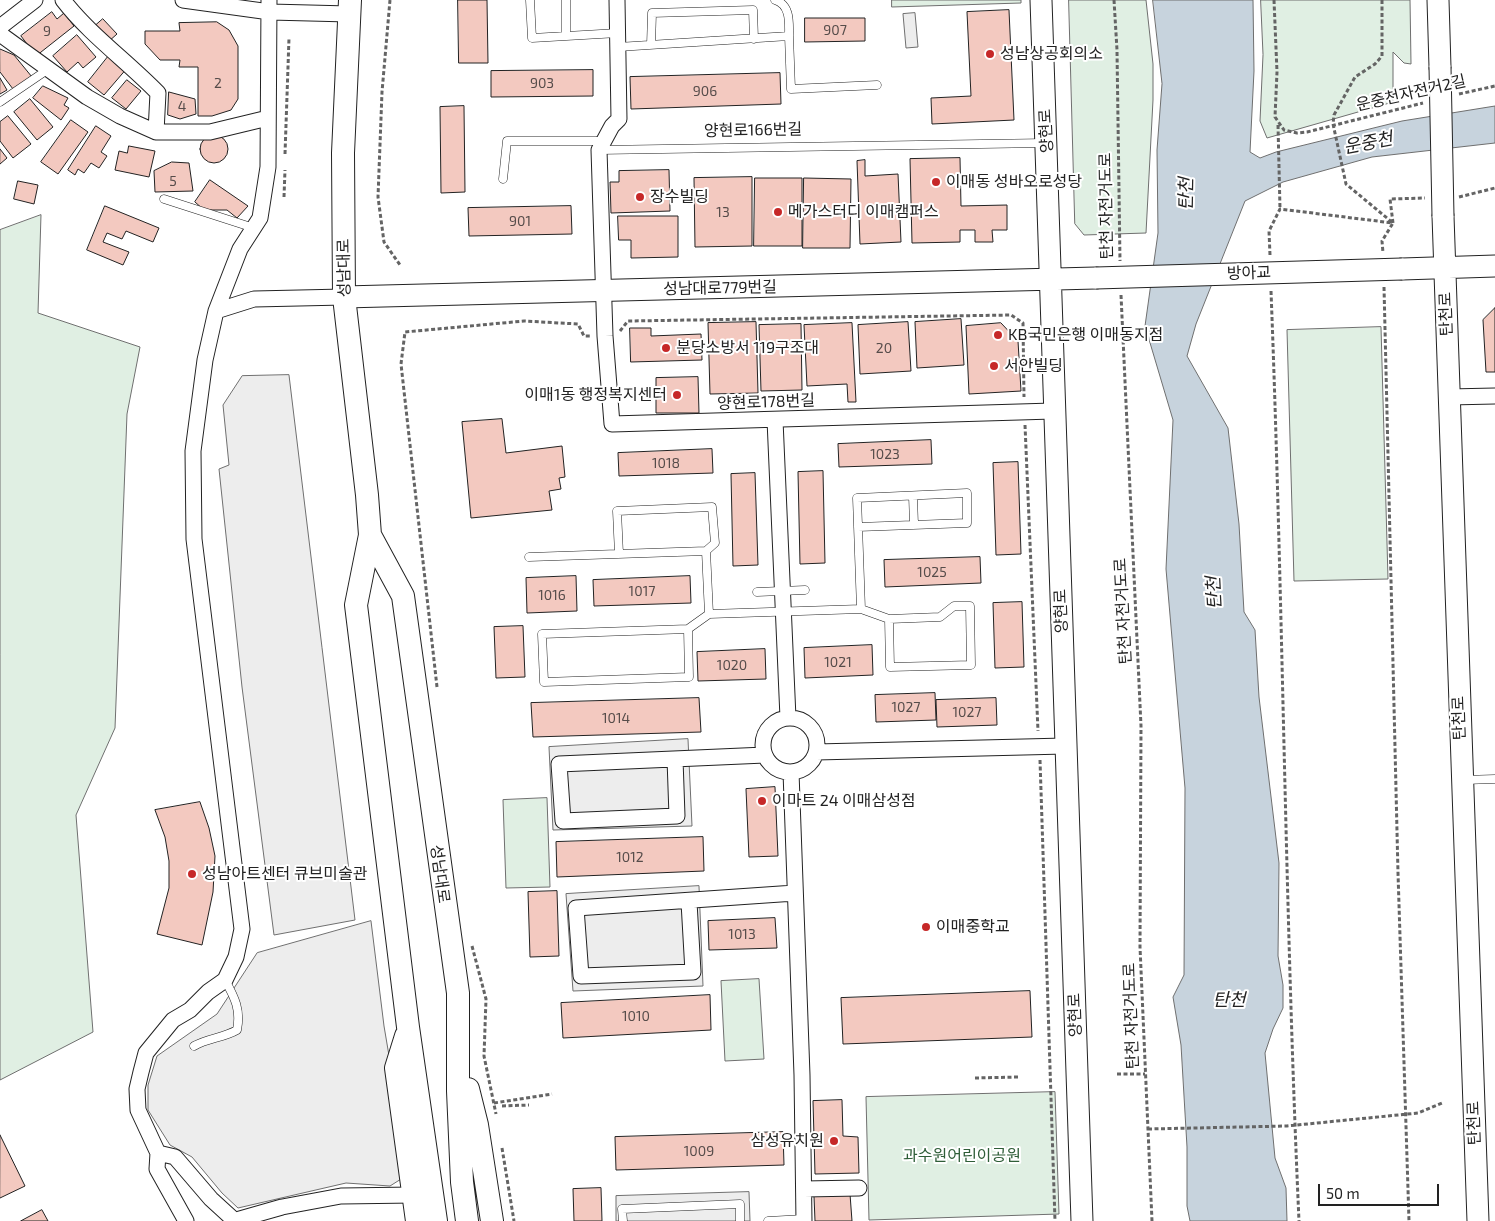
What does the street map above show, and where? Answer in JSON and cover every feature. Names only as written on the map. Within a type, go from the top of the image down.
[{"type":"main road","name":"양현로","points":[[1041,0],[1082,1221]]},
{"type":"main road","name":"탄천로","points":[[1438,0],[1449,397],[1478,1221]]},
{"type":"main road","name":"성남대로","points":[[350,7],[343,153],[344,297],[370,535],[356,605],[408,1027],[436,1221]]},
{"type":"main road","points":[[1393,265],[1495,266]]},
{"type":"main road","name":"방아교","points":[[1096,278],[1393,265]]},
{"type":"main road","name":"성남대로779번길","points":[[344,297],[1096,278]]},
{"type":"main road","name":"성남대로","points":[[370,535],[403,596],[458,993],[462,1182],[467,1221]]},
{"type":"main road","points":[[408,1027],[396,1068],[417,1221]]},
{"type":"main road","points":[[458,1052],[477,1125],[492,1221]]},
{"type":"street","points":[[0,27],[35,0]]},
{"type":"street","points":[[63,0],[79,21],[132,66],[158,93],[156,132]]},
{"type":"street","points":[[183,0],[270,6],[350,7]]},
{"type":"street","points":[[605,291],[602,145],[612,126],[619,120],[618,0]]},
{"type":"street","points":[[186,1221],[157,1169],[158,1153],[138,1110],[137,1089],[146,1053],[157,1038],[173,1020],[190,1010],[208,992],[225,980],[236,958],[242,930],[194,538],[193,451],[205,360],[216,311],[240,249],[260,218],[268,167],[270,6]]},
{"type":"street","points":[[0,34],[50,68],[87,97],[120,116],[156,132],[210,132],[268,118]]},
{"type":"street","name":"양현로178번길","points":[[605,291],[605,336],[612,424],[1054,411]]},
{"type":"street","points":[[216,311],[254,299],[344,297]]},
{"type":"street","points":[[1449,397],[1495,396]]},
{"type":"street","points":[[775,420],[788,718]]},
{"type":"street","points":[[788,718],[796,719],[811,728],[817,744],[816,752],[807,766],[791,772],[773,767],[765,755],[763,742],[765,733],[771,726],[788,718]]},
{"type":"street","points":[[816,752],[1065,746]]},
{"type":"street","points":[[675,759],[677,816],[563,821],[559,764],[765,755]]},
{"type":"street","points":[[791,772],[804,1220]]},
{"type":"street","points":[[689,902],[693,972],[581,976],[576,908],[689,902],[795,892]]},
{"type":"street","points":[[158,1153],[176,1157],[211,1199],[233,1221],[282,1207],[341,1196],[414,1195]]},
{"type":"street","points":[[804,1189],[859,1188]]},
{"type":"lane","points":[[530,0],[532,38],[566,36],[651,45],[789,36]]},
{"type":"lane","points":[[566,0],[566,36]]},
{"type":"lane","points":[[775,0],[781,2],[787,9],[791,89],[877,85]]},
{"type":"lane","points":[[651,45],[652,13],[754,10],[754,38]]},
{"type":"lane","points":[[0,102],[50,68]]},
{"type":"lane","name":"양현로166번길","points":[[504,179],[507,141],[602,145],[1047,143]]},
{"type":"lane","points":[[164,199],[254,228]]},
{"type":"lane","points":[[858,527],[967,523],[967,493],[857,498],[858,527],[861,609]]},
{"type":"lane","points":[[913,496],[914,525]]},
{"type":"lane","points":[[528,557],[618,554],[706,551],[715,543],[712,508],[617,511],[618,554]]},
{"type":"lane","points":[[706,551],[708,614]]},
{"type":"lane","points":[[757,592],[805,590]]},
{"type":"lane","points":[[688,629],[690,677],[544,682],[542,634],[688,629],[708,614],[783,611],[861,609],[888,619],[940,617],[954,606],[970,606],[971,665],[890,667],[888,619]]},
{"type":"lane","points":[[1462,780],[1495,779]]},
{"type":"lane","points":[[194,1046],[208,1038],[224,1037],[237,1030],[240,1016],[225,980]]},
{"type":"lane","points":[[623,1221],[622,1209],[740,1204],[740,1221]]},
{"type":"lane","points":[[768,1221],[804,1220]]},
{"type":"path","points":[[390,0],[382,92],[378,197],[384,242],[400,265]]},
{"type":"path","name":"탄천 자전거도로","points":[[1114,0],[1117,50],[1120,268]]},
{"type":"path","points":[[1270,261],[1269,231],[1280,209],[1278,124],[1275,117],[1277,72],[1274,0]]},
{"type":"path","points":[[1382,0],[1382,56],[1376,64],[1355,77],[1334,115],[1333,124],[1346,184],[1393,224]]},
{"type":"path","points":[[285,157],[290,38]]},
{"type":"path","name":"운중천자전거2길","points":[[1454,96],[1495,86]]},
{"type":"path","name":"운중천자전거2길","points":[[1278,124],[1284,130],[1298,133],[1426,102]]},
{"type":"path","points":[[284,197],[285,167]]},
{"type":"path","points":[[1280,209],[1393,224]]},
{"type":"path","points":[[1393,224],[1382,241],[1393,265]]},
{"type":"path","points":[[1384,280],[1398,873],[1410,1221]]},
{"type":"path","points":[[1271,281],[1299,1221]]},
{"type":"path","name":"탄천 자전거도로","points":[[1121,287],[1141,726],[1140,947],[1152,1221]]},
{"type":"path","points":[[438,697],[401,364],[404,332],[524,321],[578,324],[584,336],[617,335],[628,321],[1011,315],[1023,323],[1024,412],[1038,746],[1042,795],[1055,1221]]},
{"type":"path","points":[[472,943],[486,999],[484,1056],[496,1118]]},
{"type":"path","points":[[1116,1074],[1145,1074]]},
{"type":"path","points":[[975,1078],[1018,1077]]},
{"type":"path","points":[[494,1103],[552,1094]]},
{"type":"path","points":[[1148,1129],[1287,1126],[1418,1113],[1442,1103]]},
{"type":"path","points":[[502,1106],[529,1105]]},
{"type":"path","points":[[501,1144],[514,1221]]},
{"type":"green space","points":[[892,0],[1021,0],[1021,3],[892,7]]},
{"type":"green space","points":[[1069,0],[1146,0],[1153,64],[1153,100],[1146,233],[1084,235],[1075,224]]},
{"type":"green space","points":[[1261,0],[1410,0],[1411,64],[1404,63],[1393,52],[1393,102],[1267,138],[1260,121],[1263,55]]},
{"type":"green space","points":[[41,215],[38,313],[140,347],[127,414],[115,728],[76,815],[93,1032],[0,1080],[0,230]]},
{"type":"green space","points":[[1381,327],[1388,579],[1294,581],[1287,330]]},
{"type":"green space","points":[[547,798],[550,887],[506,888],[503,800]]},
{"type":"green space","points":[[759,979],[764,1059],[725,1061],[721,981]]},
{"type":"green space","name":"과수원어린이공원","points":[[1055,1092],[1059,1214],[869,1220],[866,1097]]},
{"type":"shaded area","points":[[915,13],[918,47],[906,48],[903,14]]},
{"type":"shaded area","points":[[289,375],[355,920],[274,935],[242,687],[219,469],[229,465],[223,405],[242,376]]},
{"type":"shaded area","points":[[688,739],[692,826],[553,830],[549,747]]},
{"type":"shaded area","points":[[699,886],[703,986],[573,991],[566,894]]},
{"type":"shaded area","points":[[371,921],[384,1026],[409,1174],[390,1186],[346,1183],[238,1208],[222,1193],[192,1157],[170,1145],[148,1110],[148,1085],[157,1056],[217,1014],[257,953]]},
{"type":"shaded area","points":[[749,1192],[750,1221],[616,1221],[616,1196]]},
{"type":"water","name":"탄천","points":[[1153,0],[1253,0],[1254,71],[1250,152],[1260,158],[1276,152],[1402,121],[1495,106],[1495,143],[1372,157],[1283,182],[1245,201],[1196,324],[1187,356],[1228,428],[1239,524],[1244,612],[1255,630],[1259,697],[1279,863],[1278,956],[1283,985],[1283,1008],[1265,1053],[1275,1158],[1286,1188],[1287,1221],[1190,1221],[1187,1206],[1187,1147],[1181,1045],[1173,997],[1184,975],[1185,788],[1166,569],[1173,420],[1145,326],[1158,233],[1157,150],[1162,84]]},
{"type":"building","points":[[458,0],[487,0],[488,63],[459,63]]},
{"type":"building","name":"성남상공회의소","points":[[1009,10],[1014,120],[932,124],[931,98],[971,96],[967,12]]},
{"type":"building","points":[[52,12],[57,19],[64,13],[74,26],[36,56],[21,36]]},
{"type":"building","points":[[805,18],[865,18],[865,41],[805,42]]},
{"type":"building","points":[[103,19],[117,34],[108,42],[95,26]]},
{"type":"building","points":[[217,22],[229,30],[238,46],[238,99],[231,110],[212,116],[198,116],[198,67],[179,67],[180,60],[160,60],[145,44],[145,31],[180,31],[179,23]]},
{"type":"building","points":[[77,35],[96,57],[83,68],[78,62],[67,72],[53,56]]},
{"type":"building","points":[[0,49],[14,55],[32,77],[13,89],[0,72]]},
{"type":"building","points":[[111,53],[128,67],[104,95],[88,82]]},
{"type":"building","points":[[593,70],[593,96],[491,97],[491,71]]},
{"type":"building","points":[[780,73],[781,104],[631,109],[630,77]]},
{"type":"building","points":[[0,78],[7,90],[0,94]]},
{"type":"building","points":[[127,80],[141,91],[126,109],[112,98]]},
{"type":"building","points":[[43,86],[68,98],[64,105],[69,108],[61,120],[33,98]]},
{"type":"building","points":[[169,92],[195,99],[196,114],[180,119],[168,115]]},
{"type":"building","points":[[30,99],[53,127],[37,140],[14,112]]},
{"type":"building","points":[[464,106],[465,192],[441,193],[440,107]]},
{"type":"building","points":[[8,116],[31,144],[13,158],[0,141],[0,122]]},
{"type":"building","points":[[71,120],[88,132],[58,174],[41,162]]},
{"type":"building","points":[[96,126],[111,136],[101,152],[107,156],[99,168],[91,163],[84,173],[78,169],[75,175],[68,170]]},
{"type":"building","points":[[214,135],[224,139],[228,149],[224,159],[214,163],[204,159],[200,149],[204,139]]},
{"type":"building","points":[[129,146],[155,151],[149,177],[115,170],[119,151],[127,153]]},
{"type":"building","points":[[0,149],[7,158],[0,164]]},
{"type":"building","name":"이매동 성바오로성당","points":[[960,158],[961,206],[1007,205],[1007,230],[992,230],[993,242],[975,242],[975,230],[960,230],[960,242],[912,243],[910,159]]},
{"type":"building","points":[[865,160],[865,176],[898,174],[901,242],[860,244],[857,161]]},
{"type":"building","points":[[172,162],[189,163],[193,191],[155,192],[154,171]]},
{"type":"building","name":"장수빌딩","points":[[669,170],[670,211],[611,213],[610,182],[619,182],[619,171]]},
{"type":"building","points":[[752,177],[752,246],[695,247],[694,178]]},
{"type":"building","name":"메가스터디 이매캠퍼스","points":[[755,178],[802,178],[802,246],[754,246]]},
{"type":"building","points":[[804,178],[851,179],[850,248],[803,248]]},
{"type":"building","points":[[210,180],[248,206],[237,218],[227,210],[204,210],[195,202]]},
{"type":"building","points":[[18,181],[38,185],[34,204],[14,199]]},
{"type":"building","points":[[105,206],[159,228],[153,242],[126,231],[122,239],[107,233],[103,242],[129,252],[123,265],[87,250]]},
{"type":"building","points":[[571,206],[572,234],[469,236],[468,208]]},
{"type":"building","points":[[618,216],[678,216],[678,257],[631,258],[631,240],[619,240]]},
{"type":"building","points":[[1495,308],[1495,372],[1486,372],[1483,320]]},
{"type":"building","points":[[961,319],[964,365],[917,368],[915,322]]},
{"type":"building","points":[[756,322],[758,393],[710,394],[708,323]]},
{"type":"building","points":[[908,322],[911,371],[860,374],[858,325]]},
{"type":"building","points":[[852,323],[856,402],[848,402],[847,384],[807,386],[804,325]]},
{"type":"building","name":"서안빌딩","points":[[1001,323],[1018,341],[1021,391],[969,394],[966,326]]},
{"type":"building","points":[[801,324],[802,390],[761,391],[759,325]]},
{"type":"building","name":"분당소방서 119구조대","points":[[630,328],[651,328],[651,336],[701,334],[702,360],[631,362]]},
{"type":"building","name":"이매1동 행정복지센터","points":[[698,377],[699,413],[656,413],[656,378]]},
{"type":"building","points":[[502,419],[506,453],[562,446],[565,477],[559,478],[561,489],[549,491],[552,510],[471,518],[462,422]]},
{"type":"building","points":[[931,440],[932,464],[839,467],[838,444]]},
{"type":"building","points":[[712,449],[713,473],[619,476],[618,453]]},
{"type":"building","points":[[1018,462],[1021,554],[996,555],[993,463]]},
{"type":"building","points":[[823,471],[825,563],[800,564],[798,472]]},
{"type":"building","points":[[755,473],[758,565],[733,566],[731,474]]},
{"type":"building","points":[[980,557],[981,583],[885,587],[884,560]]},
{"type":"building","points":[[576,576],[577,611],[527,613],[526,578]]},
{"type":"building","points":[[690,576],[691,603],[594,606],[593,580]]},
{"type":"building","points":[[1022,602],[1024,667],[995,668],[993,603]]},
{"type":"building","points":[[523,626],[525,677],[496,678],[494,627]]},
{"type":"building","points":[[872,645],[873,675],[805,678],[804,648]]},
{"type":"building","points":[[765,649],[766,679],[698,681],[697,652]]},
{"type":"building","points":[[935,693],[936,720],[876,722],[875,695]]},
{"type":"building","points":[[699,698],[701,732],[533,737],[531,703]]},
{"type":"building","points":[[996,698],[997,725],[937,727],[936,700]]},
{"type":"building","points":[[775,787],[778,856],[749,857],[746,789]]},
{"type":"building","name":"성남아트센터 큐브미술관","points":[[200,802],[209,828],[215,856],[213,892],[202,945],[157,934],[169,888],[169,861],[165,837],[155,810]]},
{"type":"building","points":[[703,837],[704,871],[557,877],[556,842]]},
{"type":"building","points":[[557,891],[559,956],[530,957],[528,892]]},
{"type":"building","points":[[775,918],[777,948],[709,950],[708,921]]},
{"type":"building","points":[[1030,991],[1032,1037],[843,1044],[841,998]]},
{"type":"building","points":[[710,995],[711,1030],[563,1038],[561,1003]]},
{"type":"building","points":[[842,1100],[843,1136],[858,1137],[859,1173],[815,1174],[813,1101]]},
{"type":"building","points":[[783,1132],[784,1165],[616,1170],[615,1137]]},
{"type":"building","points":[[0,1135],[25,1186],[0,1198]]},
{"type":"building","points":[[601,1188],[602,1221],[574,1221],[573,1189]]},
{"type":"building","points":[[850,1194],[852,1221],[815,1221],[814,1196]]},
{"type":"building","points":[[42,1210],[48,1221],[21,1221]]},
{"type":"place","name":"성남상공회의소","points":[[990,54]]},
{"type":"place","name":"이매동 성바오로성당","points":[[936,182]]},
{"type":"place","name":"장수빌딩","points":[[640,197]]},
{"type":"place","name":"메가스터디 이매캠퍼스","points":[[778,212]]},
{"type":"place","name":"KB국민은행 이매동지점","points":[[998,335]]},
{"type":"place","name":"분당소방서 119구조대","points":[[666,348]]},
{"type":"place","name":"서안빌딩","points":[[994,366]]},
{"type":"place","name":"이매1동 행정복지센터","points":[[677,395]]},
{"type":"place","name":"이마트 24 이매삼성점","points":[[762,801]]},
{"type":"place","name":"성남아트센터 큐브미술관","points":[[192,874]]},
{"type":"place","name":"이매중학교","points":[[926,927]]},
{"type":"place","name":"삼성유치원","points":[[834,1141]]},
{"type":"water label","name":"운중천","points":[[1368,143]]}]
